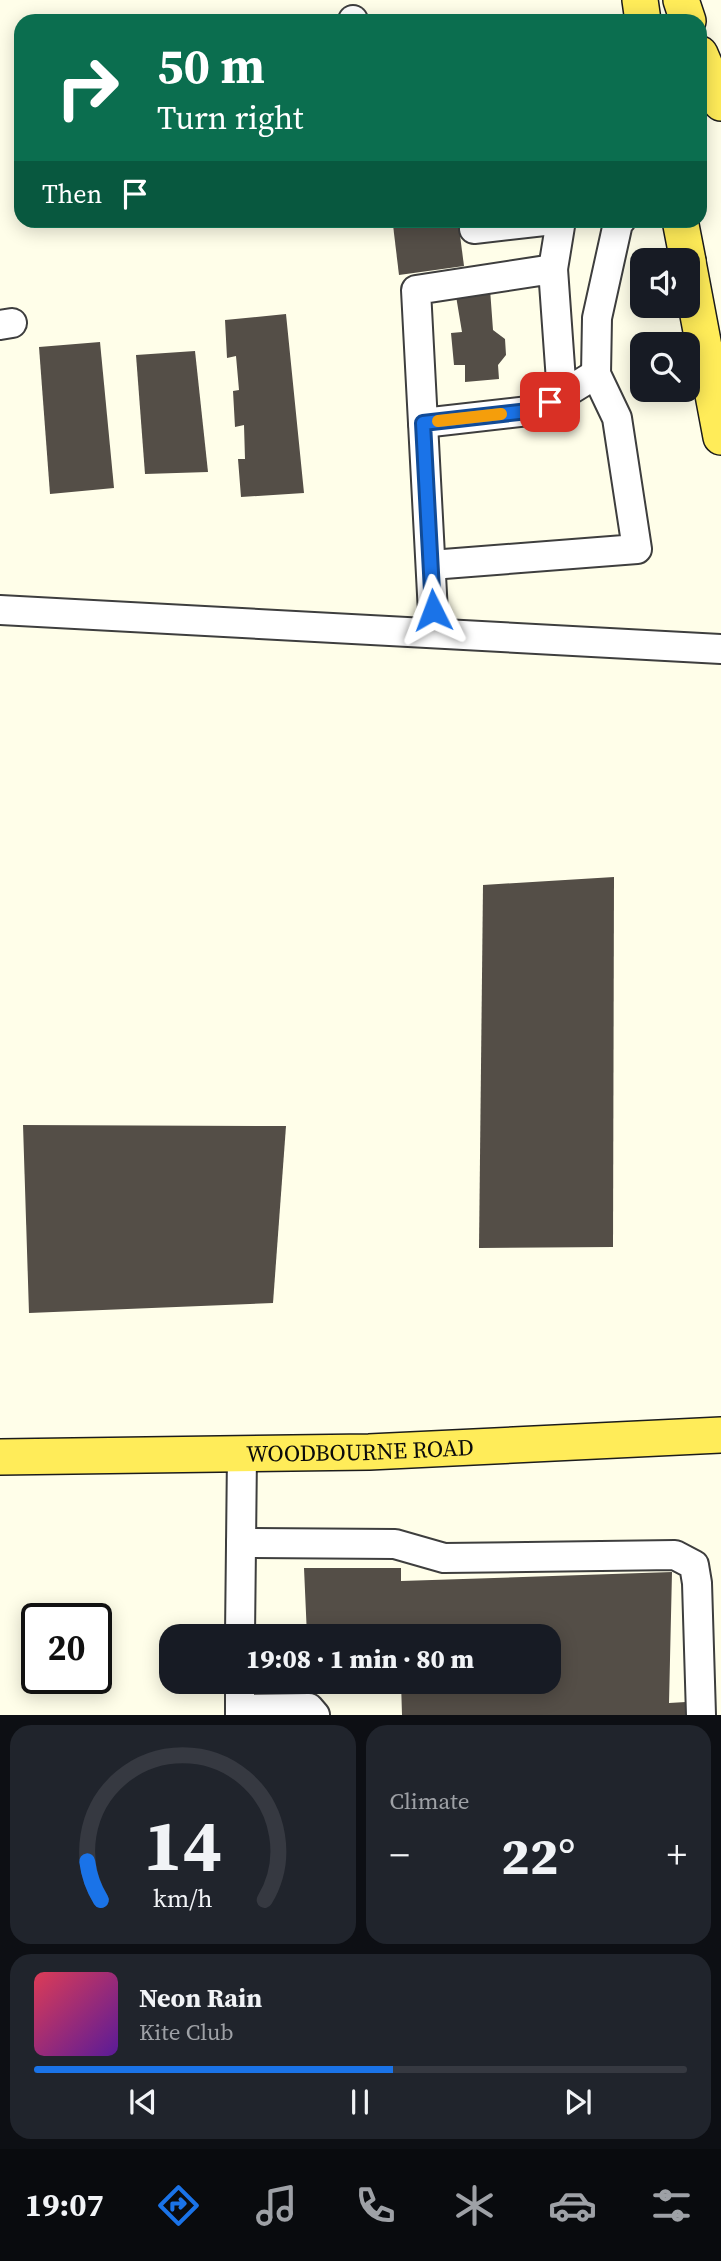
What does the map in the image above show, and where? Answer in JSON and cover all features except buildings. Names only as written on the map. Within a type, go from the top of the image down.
[{"type":"main road","points":[[707,70],[721,103]]},
{"type":"main road","points":[[682,228],[685,248]]},
{"type":"main road","points":[[699,318],[721,437]]},
{"type":"main road","name":"WOODBOURNE ROAD","points":[[0,1457],[369,1452],[721,1435]]},
{"type":"lane","points":[[474,229],[483,228]]},
{"type":"lane","points":[[560,228],[552,269],[562,395]]},
{"type":"lane","points":[[431,565],[637,550],[617,418],[596,374],[597,318],[617,228]]},
{"type":"lane","points":[[434,632],[416,290],[552,269]]},
{"type":"lane","points":[[423,423],[537,410],[596,374]]},
{"type":"lane","points":[[0,610],[721,649]]},
{"type":"lane","points":[[240,1624],[242,1454]]},
{"type":"lane","points":[[241,1544],[395,1544],[444,1558],[675,1555],[694,1565],[697,1583],[701,1715]]},
{"type":"lane","points":[[240,1702],[309,1708],[314,1715]]},
{"type":"slow traffic","points":[[438,421],[501,414]]},
{"type":"route","points":[[433,610],[423,423],[537,410],[550,402]]}]
